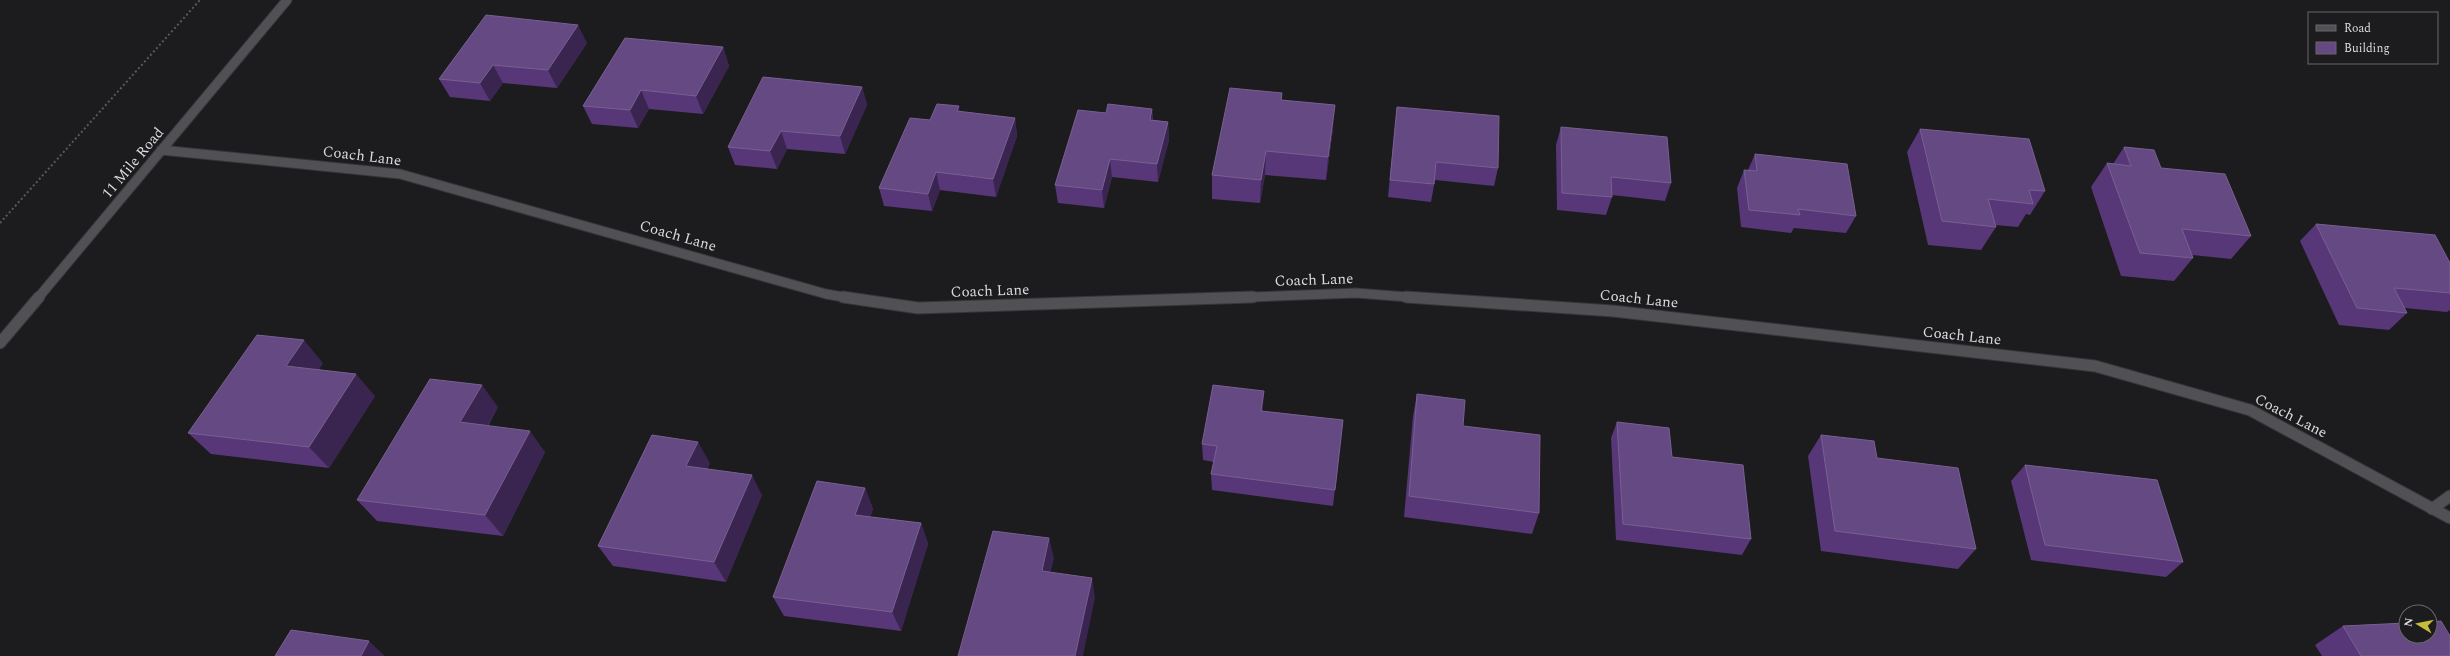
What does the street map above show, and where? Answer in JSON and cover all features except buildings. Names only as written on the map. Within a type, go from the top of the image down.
[{"type":"street","name":"11 Mile Road","points":[[0,343],[287,0]]},
{"type":"street","name":"Coach Lane","points":[[161,150],[400,174],[826,294],[918,308],[1356,293],[1613,311],[2094,366],[2250,410],[2450,518]]},
{"type":"street","points":[[2432,509],[2450,496]]},
{"type":"path","points":[[0,223],[200,0]]}]
